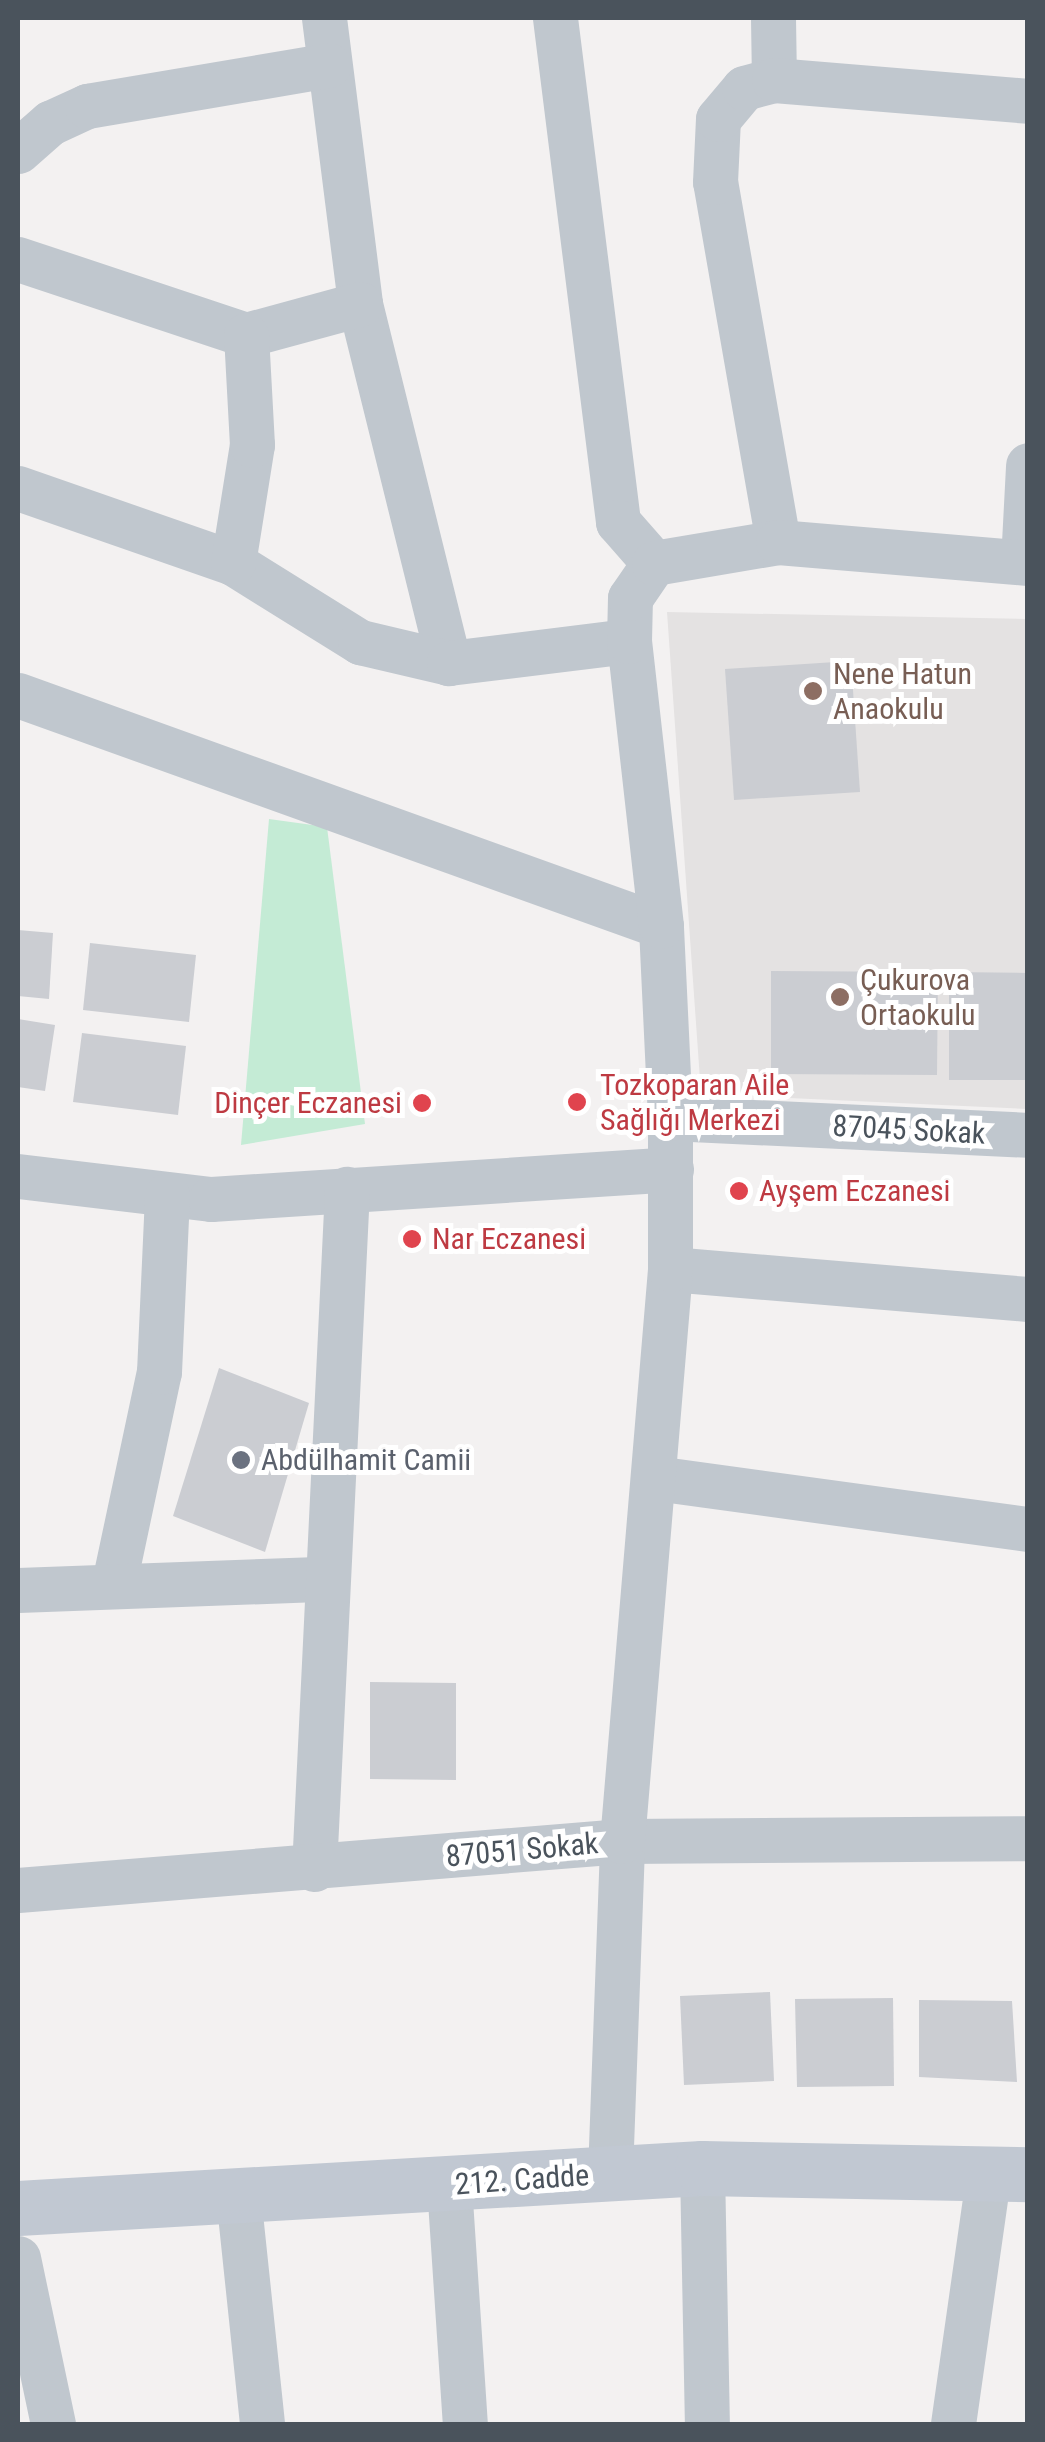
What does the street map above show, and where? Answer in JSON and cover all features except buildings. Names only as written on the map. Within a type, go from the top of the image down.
[{"type":"street","points":[[324,18],[360,304],[449,663]]},
{"type":"street","points":[[555,18],[618,522],[654,563]]},
{"type":"street","points":[[773,18],[774,80]]},
{"type":"street","points":[[18,151],[50,122],[87,106],[329,66]]},
{"type":"street","points":[[778,542],[714,182],[718,120],[744,88],[774,80],[1028,101]]},
{"type":"street","points":[[18,260],[246,335],[360,304]]},
{"type":"street","points":[[233,563],[252,446],[246,335]]},
{"type":"street","points":[[610,2174],[622,1841],[670,1269],[670,1118],[662,926],[629,641],[630,598],[654,563],[778,542],[1025,563],[1028,465]]},
{"type":"street","points":[[18,488],[233,563],[360,642],[449,663],[629,641]]},
{"type":"street","points":[[18,695],[662,926]]},
{"type":"street","name":"87045 Sokak","points":[[670,1118],[1028,1136]]},
{"type":"street","points":[[18,1176],[210,1199],[670,1169]]},
{"type":"street","points":[[314,1869],[324,1578],[334,1518],[347,1189]]},
{"type":"street","points":[[114,1583],[159,1372],[167,1195]]},
{"type":"street","points":[[670,1269],[1028,1299]]},
{"type":"street","points":[[655,1478],[1028,1529]]},
{"type":"street","points":[[18,1590],[114,1583],[199,1586],[324,1578]]},
{"type":"street","name":"87051 Sokak","points":[[18,1890],[314,1869],[622,1841],[1028,1838]]},
{"type":"street","points":[[702,2168],[707,2424]]},
{"type":"street","name":"212. Cadde","points":[[18,2208],[702,2168],[1008,2172]]},
{"type":"street","points":[[952,2424],[1008,2172]]},
{"type":"street","points":[[449,2185],[465,2424]]},
{"type":"street","points":[[238,2194],[262,2424]]},
{"type":"street","points":[[18,2258],[53,2424]]},
{"type":"shaded area","points":[[667,612],[1027,619],[1027,1109],[701,1094]]},
{"type":"green space","points":[[269,819],[327,827],[365,1124],[241,1145]]},
{"type":"place","name":"Nene Hatun Anaokulu","points":[[813,691]]},
{"type":"place","name":"Çukurova Ortaokulu","points":[[840,997]]},
{"type":"place","name":"Tozkoparan Aile Sağlığı Merkezi","points":[[577,1102]]},
{"type":"place","name":"Dinçer Eczanesi","points":[[422,1103]]},
{"type":"place","name":"Ayşem Eczanesi","points":[[739,1191]]},
{"type":"place","name":"Nar Eczanesi","points":[[412,1239]]},
{"type":"place","name":"Abdülhamit Camii","points":[[241,1460]]}]
